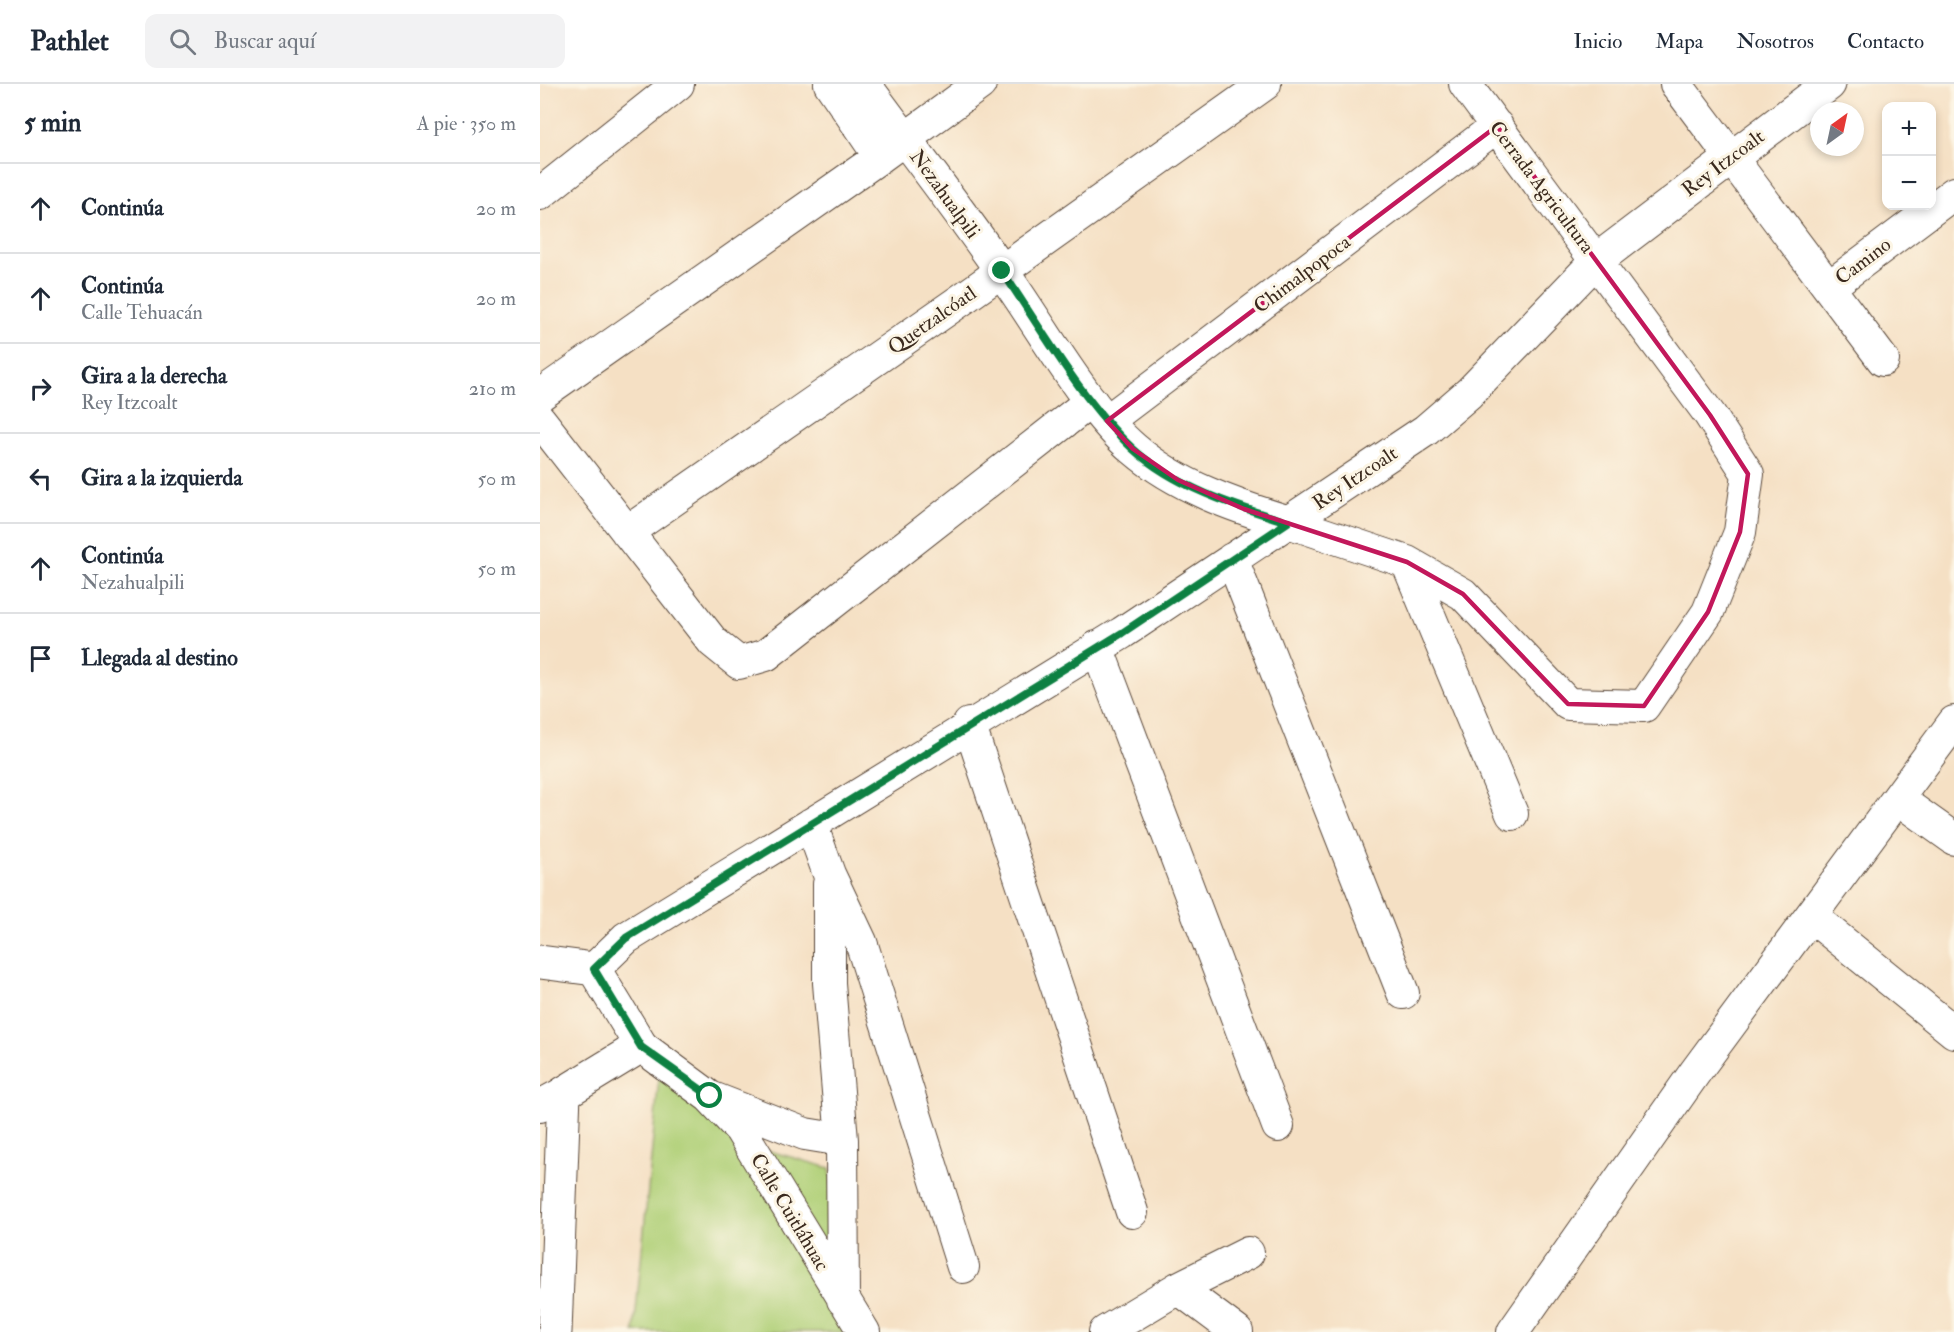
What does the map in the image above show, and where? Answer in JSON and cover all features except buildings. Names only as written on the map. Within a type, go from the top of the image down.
[{"type":"street","points":[[540,194],[678,84]]},
{"type":"street","points":[[830,84],[892,148]]},
{"type":"street","name":"Nezahualpili","points":[[864,84],[892,148],[1002,271],[1099,411],[1133,449],[1178,480],[1244,509],[1288,522]]},
{"type":"street","points":[[540,395],[980,84]]},
{"type":"street","name":"Quetzalcóatl","points":[[627,532],[1002,271],[1265,84]]},
{"type":"street","name":"Cerrada Agricultura","points":[[1407,562],[1464,594],[1568,704],[1644,706],[1708,612],[1740,532],[1748,474],[1710,415],[1465,84]]},
{"type":"street","points":[[1676,84],[1883,360]]},
{"type":"street","name":"Rey Itzcoalt","points":[[594,969],[626,938],[1097,647],[1426,430],[1469,393],[1597,260],[1829,84]]},
{"type":"street","name":"Chimalpopoca","points":[[627,532],[713,642],[739,663],[766,655],[1099,411],[1497,126]]},
{"type":"street","name":"Camino","points":[[1830,287],[1954,193]]},
{"type":"street","points":[[540,420],[627,532]]},
{"type":"street","points":[[1288,522],[1407,562],[1512,814]]},
{"type":"street","points":[[1232,560],[1402,993]]},
{"type":"street","points":[[1097,647],[1278,1126]]},
{"type":"street","points":[[1513,1332],[1696,1071],[1954,722]]},
{"type":"street","points":[[969,724],[1132,1212]]},
{"type":"street","points":[[1898,799],[1954,839]]},
{"type":"street","points":[[811,824],[829,874],[861,942],[963,1267]]},
{"type":"street","points":[[829,874],[829,983],[842,1140],[843,1300]]},
{"type":"street","points":[[1812,917],[1954,1032]]},
{"type":"street","points":[[540,962],[594,969],[641,1047],[710,1096],[806,1134],[842,1140]]},
{"type":"street","points":[[555,1332],[552,1100],[641,1047]]},
{"type":"street","name":"Calle Cuitláhuac","points":[[710,1096],[740,1129],[864,1332]]},
{"type":"street","points":[[1105,1332],[1178,1288],[1248,1253]]},
{"type":"street","points":[[1178,1288],[1237,1332]]},
{"type":"highlighted area","points":[[1497,126],[1710,415],[1748,474],[1740,532],[1708,612],[1644,706],[1568,704],[1463,594],[1407,562],[1244,509],[1178,480],[1133,449],[1107,421]]},
{"type":"green space","points":[[659,1077],[755,1147],[830,1168],[854,1332],[634,1332]]},
{"type":"route","points":[[710,1096],[641,1047],[594,969],[626,938],[969,724],[1122,633],[1288,522],[1244,509],[1178,480],[1133,449],[1092,401],[1002,271]]}]
